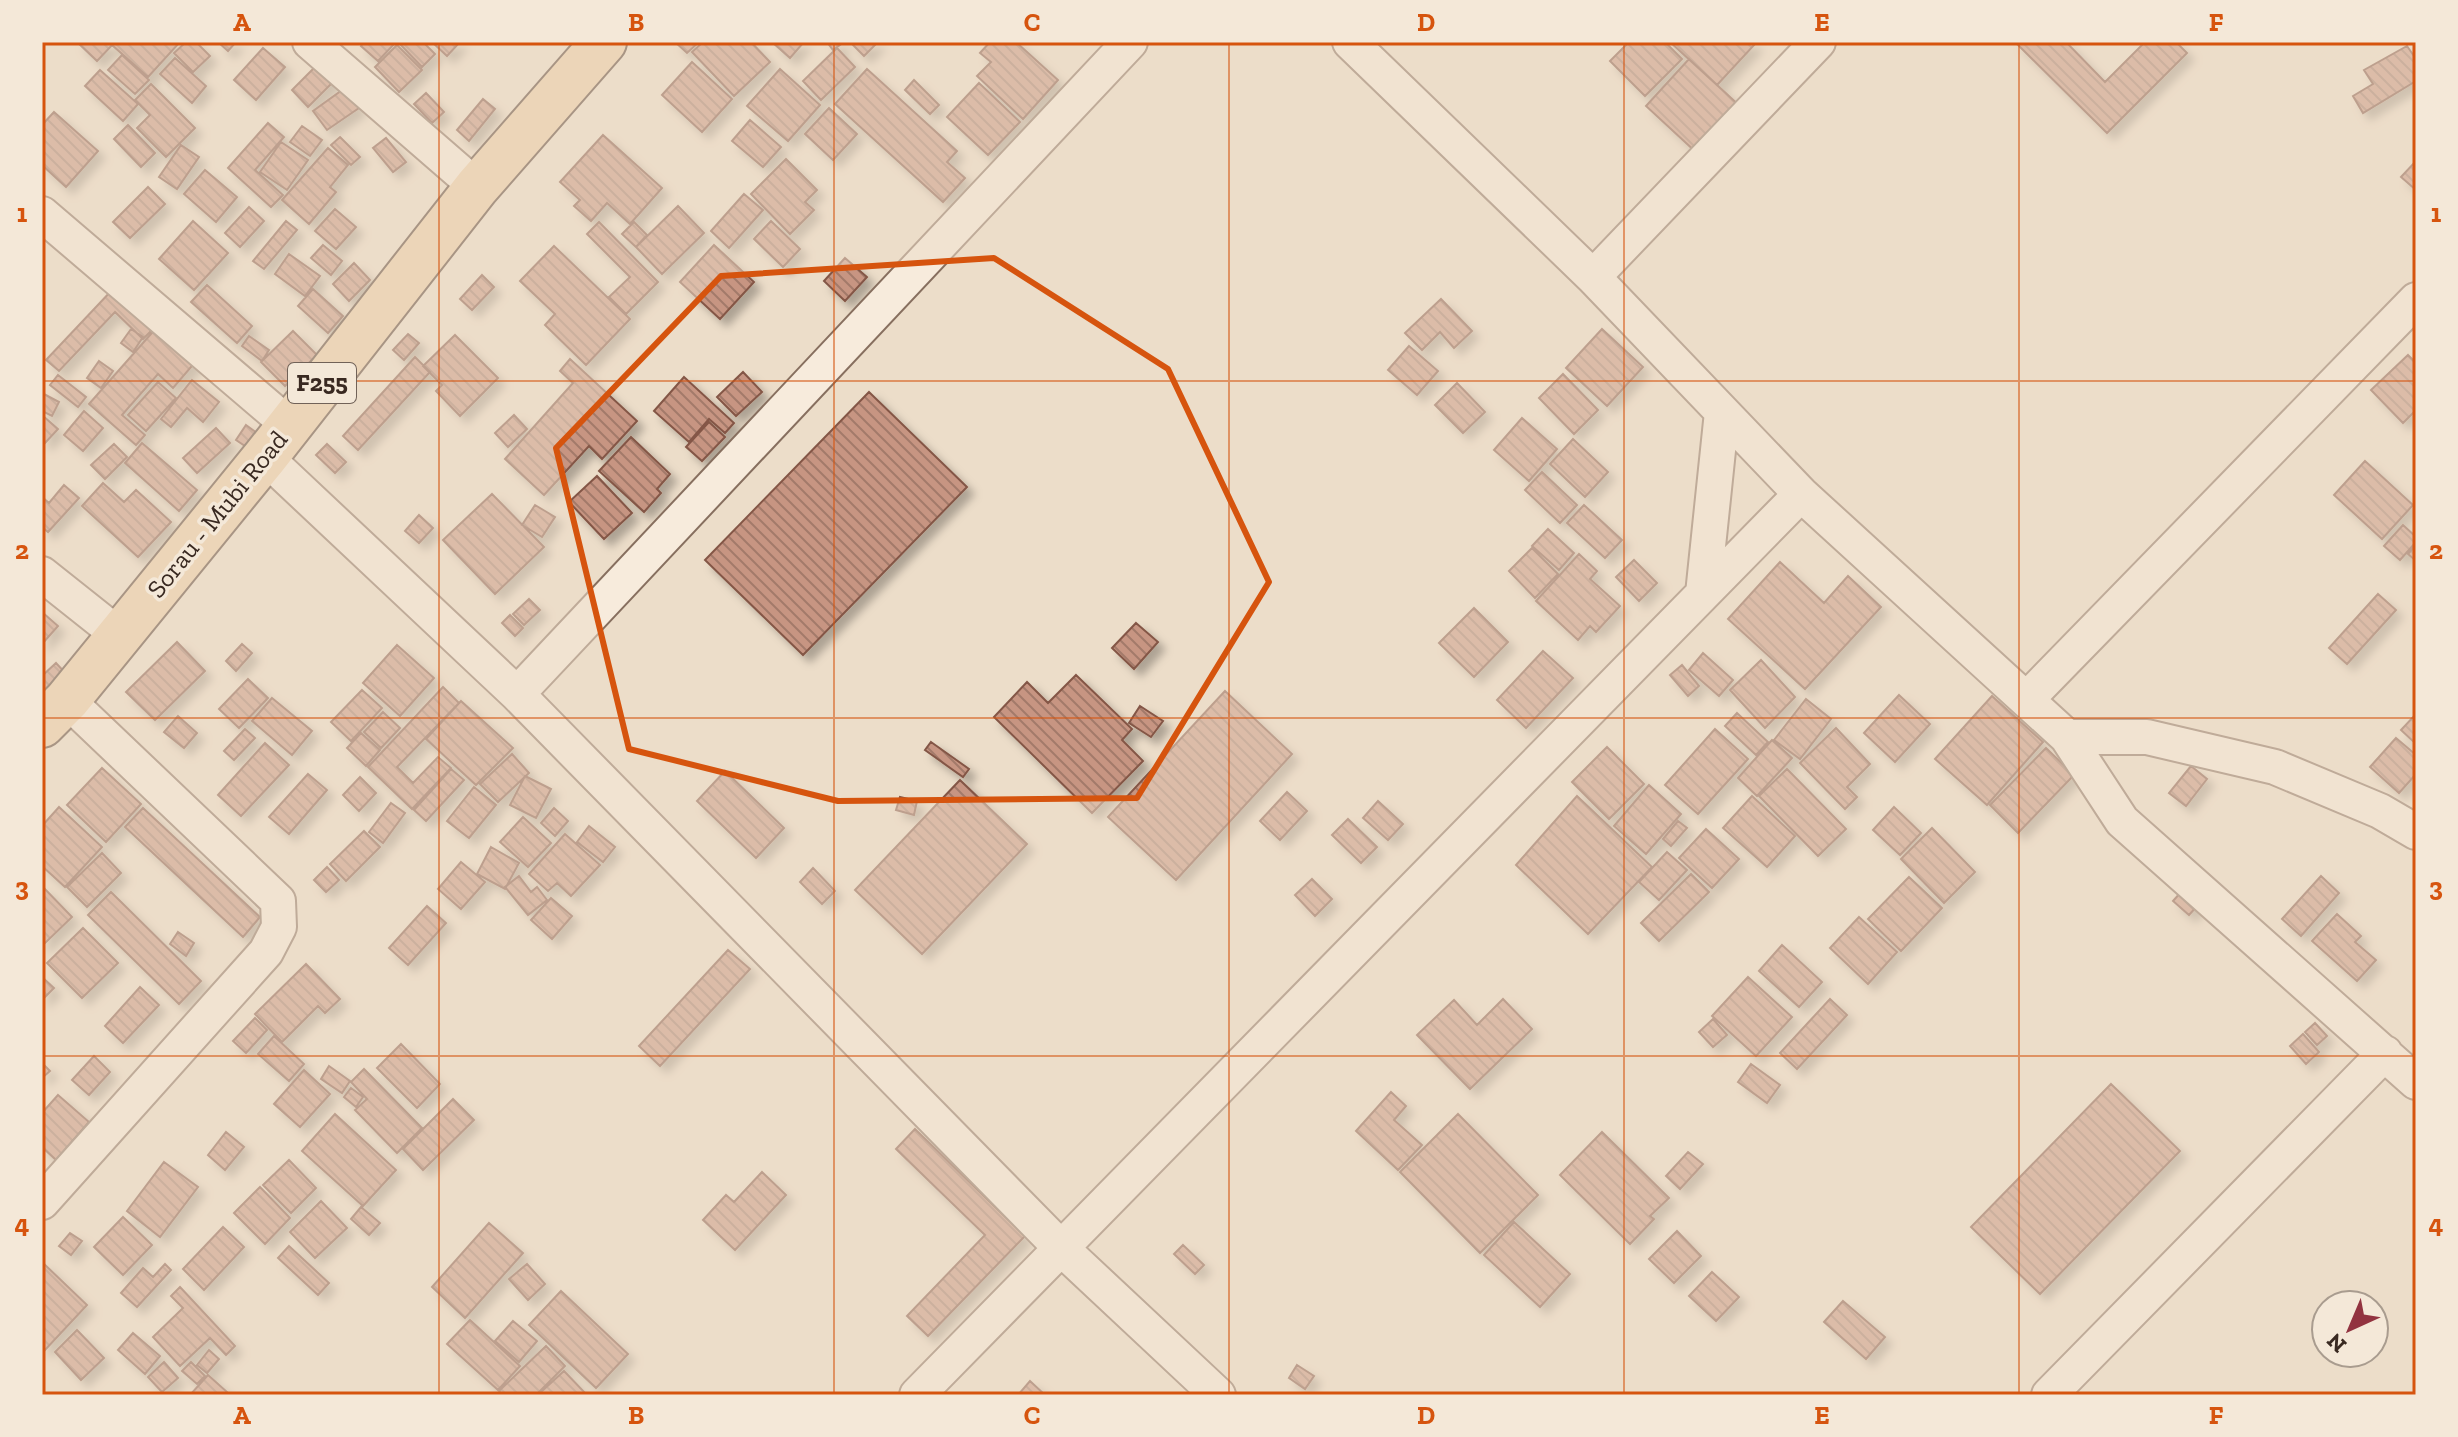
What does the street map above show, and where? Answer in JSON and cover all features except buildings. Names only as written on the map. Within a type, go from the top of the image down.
[{"type":"main road","name":"Sorau - Mubi Road","points":[[55,713],[277,441],[477,187],[604,42]]},
{"type":"street","points":[[310,42],[477,187]]},
{"type":"street","points":[[517,694],[1130,42]]},
{"type":"street","points":[[1350,42],[1593,277],[1801,494],[2028,698],[2067,737],[2122,821],[2416,1082]]},
{"type":"street","points":[[1593,277],[1818,42]]},
{"type":"street","points":[[42,214],[277,441],[517,694],[1061,1248],[1218,1395]]},
{"type":"street","points":[[2028,698],[2416,300]]},
{"type":"street","points":[[1703,594],[1722,412]]},
{"type":"street","points":[[917,1395],[1801,494]]},
{"type":"street","points":[[42,574],[120,636]]},
{"type":"street","points":[[42,1202],[266,952],[279,927],[278,901],[55,713]]},
{"type":"street","points":[[2067,737],[2147,737],[2275,767],[2380,811],[2416,832]]},
{"type":"street","points":[[2049,1395],[2385,1053]]},
{"type":"highlighted area","points":[[994,258],[1168,369],[1269,582],[1137,798],[838,801],[629,749],[556,448],[721,276]]}]
